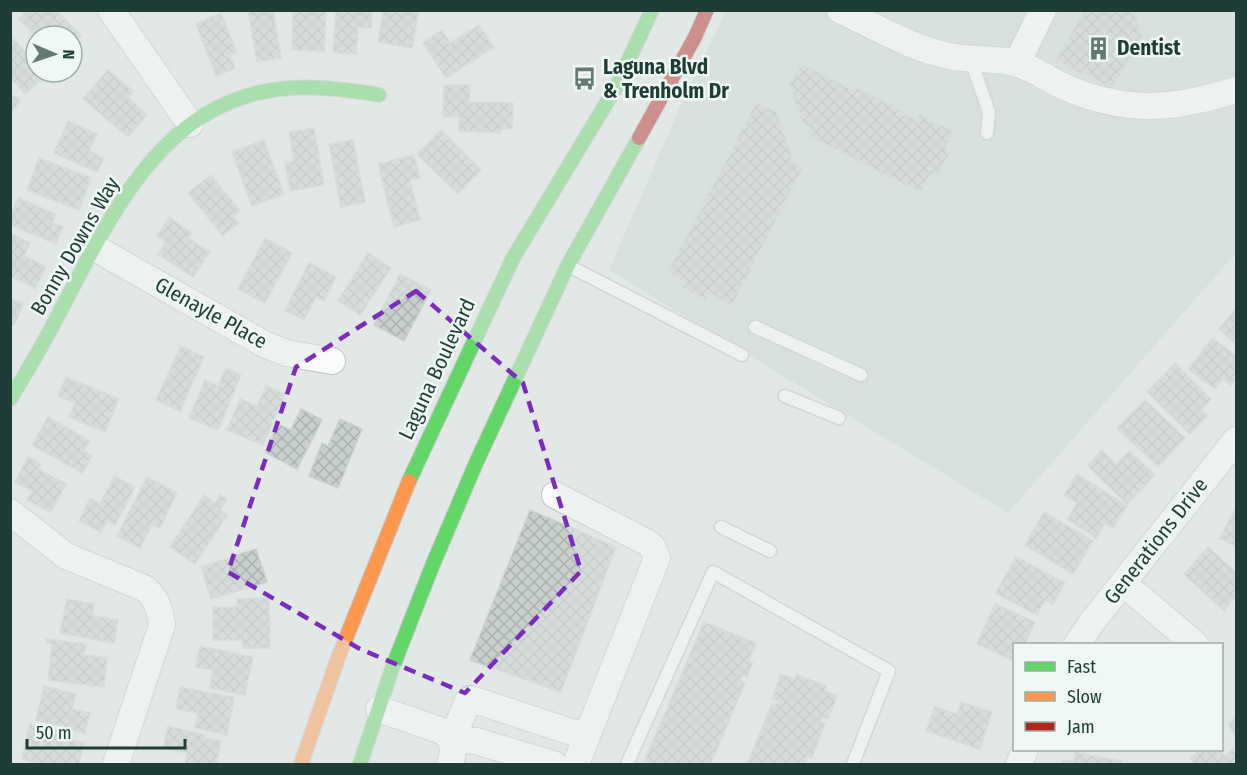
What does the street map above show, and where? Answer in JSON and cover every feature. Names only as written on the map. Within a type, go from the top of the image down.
[{"type":"main road","name":"Laguna Boulevard","points":[[301,765],[338,658],[378,556],[420,455],[466,356],[513,258],[615,88],[652,10]]},
{"type":"main road","points":[[360,765],[433,564],[476,463],[568,266],[695,37],[707,10]]},
{"type":"main road","name":"Bonny Downs Way","points":[[10,399],[31,368],[95,248],[141,173],[190,124],[219,107],[241,98],[287,87],[335,87],[379,95]]},
{"type":"street","points":[[111,10],[190,124]]},
{"type":"street","points":[[840,10],[928,50],[948,56],[1017,63],[1066,88],[1096,99],[1150,107],[1204,100],[1236,90]]},
{"type":"street","points":[[1017,63],[1043,10]]},
{"type":"street","name":"Glenayle Place","points":[[95,248],[264,344],[286,353],[333,361]]},
{"type":"street","name":"Generations Drive","points":[[1078,643],[1122,583],[1236,440]]},
{"type":"street","points":[[555,495],[648,543],[657,558],[576,765]]},
{"type":"street","points":[[10,512],[66,556],[144,588],[152,594],[159,607],[162,625],[116,765]]},
{"type":"street","points":[[1122,583],[1193,643]]},
{"type":"street","points":[[451,752],[463,710],[471,699],[587,737]]},
{"type":"street","points":[[379,709],[445,732],[451,752]]},
{"type":"street","points":[[451,752],[476,741],[553,765]]},
{"type":"street","points":[[1019,765],[1025,751]]},
{"type":"lane","points":[[970,58],[988,111],[987,133]]},
{"type":"lane","points":[[568,266],[742,354]]},
{"type":"lane","points":[[755,327],[861,375]]},
{"type":"lane","points":[[785,396],[838,418]]},
{"type":"lane","points":[[721,527],[770,551]]},
{"type":"lane","points":[[627,765],[713,572],[889,670],[853,765]]},
{"type":"highlighted area","points":[[416,291],[523,383],[581,571],[465,693],[360,649],[228,572],[296,367]]},
{"type":"shaded area","points":[[726,11],[1236,11],[1236,253],[1008,513],[609,270],[683,100]]},
{"type":"building","points":[[27,10],[56,10],[70,24],[24,24],[19,19]]},
{"type":"building","points":[[248,10],[273,10],[281,58],[257,62]]},
{"type":"building","points":[[293,10],[326,10],[324,51],[292,50]]},
{"type":"building","points":[[336,10],[372,10],[371,28],[358,27],[356,54],[333,53]]},
{"type":"building","points":[[383,10],[419,10],[412,48],[378,42]]},
{"type":"building","name":"Dentist","points":[[1085,10],[1133,10],[1143,36],[1112,89],[1083,72],[1081,75],[1056,59]]},
{"type":"building","points":[[221,13],[237,52],[230,55],[235,68],[216,76],[196,24]]},
{"type":"building","points":[[479,25],[494,47],[446,78],[423,43],[442,30],[450,43]]},
{"type":"building","points":[[10,35],[24,51],[24,84],[36,84],[25,94],[10,77]]},
{"type":"building","points":[[801,63],[855,91],[858,87],[916,120],[919,114],[953,131],[945,149],[950,153],[937,177],[931,174],[921,193],[807,135],[810,128],[802,122],[789,84]]},
{"type":"building","points":[[108,70],[133,91],[128,98],[147,115],[128,137],[83,99]]},
{"type":"building","points":[[444,85],[470,85],[469,102],[513,103],[512,129],[501,129],[501,133],[459,131],[459,117],[443,117]]},
{"type":"building","points":[[10,94],[20,100],[10,115]]},
{"type":"building","points":[[756,102],[777,112],[794,163],[803,168],[732,306],[709,293],[706,300],[681,287],[684,281],[668,272]]},
{"type":"building","points":[[68,121],[97,134],[89,151],[104,158],[97,172],[54,153]]},
{"type":"building","points":[[314,128],[324,185],[290,191],[285,162],[294,161],[289,132]]},
{"type":"building","points":[[441,130],[481,170],[458,194],[417,154]]},
{"type":"building","points":[[264,140],[284,194],[252,206],[232,152]]},
{"type":"building","points":[[353,140],[365,202],[341,207],[329,144]]},
{"type":"building","points":[[414,155],[420,178],[410,180],[420,220],[394,227],[378,164]]},
{"type":"building","points":[[39,158],[91,178],[79,210],[27,190]]},
{"type":"building","points":[[211,175],[240,211],[233,216],[239,223],[223,236],[188,193]]},
{"type":"building","points":[[18,198],[56,214],[52,223],[63,227],[56,244],[10,225],[10,216]]},
{"type":"building","points":[[169,217],[192,233],[188,238],[210,252],[193,277],[158,254],[166,242],[157,236]]},
{"type":"building","points":[[10,233],[30,243],[24,256],[46,267],[35,288],[10,276]]},
{"type":"building","points":[[265,238],[292,253],[265,303],[238,289]]},
{"type":"building","points":[[368,253],[391,268],[360,315],[338,301]]},
{"type":"building","points":[[309,263],[336,277],[324,301],[316,297],[304,320],[285,310]]},
{"type":"building","points":[[400,274],[431,290],[404,341],[374,325]]},
{"type":"building","points":[[10,298],[23,304],[14,326],[10,324]]},
{"type":"building","points":[[1236,308],[1236,344],[1219,329]]},
{"type":"building","points":[[1212,338],[1236,356],[1236,379],[1231,385],[1223,379],[1215,389],[1188,369]]},
{"type":"building","points":[[181,346],[204,357],[180,411],[156,400]]},
{"type":"building","points":[[1175,363],[1211,399],[1201,410],[1207,416],[1190,434],[1147,392]]},
{"type":"building","points":[[226,368],[241,375],[218,430],[189,418],[205,380],[218,386]]},
{"type":"building","points":[[66,377],[119,399],[105,432],[69,417],[75,403],[58,396]]},
{"type":"building","points":[[266,386],[285,394],[263,445],[227,430],[240,399],[257,406]]},
{"type":"building","points":[[1145,400],[1185,438],[1158,467],[1117,428]]},
{"type":"building","points":[[301,409],[322,420],[297,469],[264,452],[278,424],[291,430]]},
{"type":"building","points":[[48,417],[90,441],[84,451],[92,456],[82,473],[32,445]]},
{"type":"building","points":[[340,419],[362,429],[338,488],[309,476],[322,443],[328,446]]},
{"type":"building","points":[[1102,450],[1116,464],[1129,451],[1155,475],[1127,504],[1088,466]]},
{"type":"building","points":[[28,457],[41,464],[38,469],[66,484],[51,512],[27,500],[32,491],[15,482]]},
{"type":"building","points":[[1077,474],[1127,506],[1113,528],[1105,523],[1096,538],[1067,519],[1077,503],[1064,495]]},
{"type":"building","points":[[114,476],[135,487],[115,525],[107,521],[101,532],[79,521],[90,498],[100,504]]},
{"type":"building","points":[[147,477],[177,493],[160,528],[152,524],[140,548],[117,536]]},
{"type":"building","points":[[204,495],[215,503],[220,495],[227,499],[220,510],[227,515],[195,564],[170,547]]},
{"type":"building","points":[[1236,507],[1236,547],[1220,538]]},
{"type":"building","points":[[530,510],[616,547],[561,692],[470,660]]},
{"type":"building","points":[[1044,512],[1093,541],[1073,574],[1025,545]]},
{"type":"building","points":[[1208,547],[1236,572],[1236,596],[1224,611],[1184,574]]},
{"type":"building","points":[[256,549],[267,582],[211,599],[201,567]]},
{"type":"building","points":[[1016,557],[1065,583],[1053,604],[1045,600],[1037,615],[996,593]]},
{"type":"building","points":[[269,598],[270,648],[243,648],[243,640],[213,640],[213,607],[237,607],[237,599]]},
{"type":"building","points":[[67,599],[95,604],[92,615],[118,620],[114,643],[60,633]]},
{"type":"building","points":[[995,604],[1035,622],[1025,643],[1013,643],[1013,661],[977,644]]},
{"type":"building","points":[[704,622],[756,643],[749,661],[753,663],[747,677],[743,675],[740,680],[745,683],[711,764],[643,764]]},
{"type":"building","points":[[46,639],[86,644],[84,655],[107,658],[104,687],[48,680],[52,643],[46,642]]},
{"type":"building","points":[[200,646],[253,657],[245,695],[209,688],[213,670],[196,667]]},
{"type":"building","points":[[781,674],[794,679],[797,675],[826,686],[825,691],[837,696],[828,719],[822,717],[821,721],[825,724],[812,758],[807,757],[804,764],[747,764],[772,704],[776,705],[778,701],[772,699]]},
{"type":"building","points":[[44,686],[76,694],[72,709],[90,713],[85,733],[36,720]]},
{"type":"building","points":[[180,687],[234,697],[227,735],[195,728],[198,713],[176,709]]},
{"type":"building","points":[[961,702],[992,712],[980,749],[926,731],[935,707],[957,714]]},
{"type":"building","points":[[1236,718],[1236,738],[1228,723]]},
{"type":"building","points":[[30,724],[59,731],[58,737],[84,743],[79,764],[44,764],[22,759]]},
{"type":"building","points":[[168,726],[221,741],[216,764],[185,764],[187,753],[163,748]]},
{"type":"building","points":[[1233,749],[1236,754],[1236,764],[1195,764],[1190,758],[1199,751],[1220,751],[1225,756]]},
{"type":"building","points":[[1075,752],[1122,761],[1122,764],[1062,764],[1063,760],[1074,762]]},
{"type":"traffic: fast","points":[[409,481],[513,258],[615,89],[652,10]]},
{"type":"traffic: fast","points":[[10,399],[124,197],[148,165],[174,137],[205,115],[240,98],[280,89],[330,88],[379,95]]},
{"type":"traffic: fast","points":[[360,764],[393,666],[476,463],[568,265],[639,138]]},
{"type":"traffic: slow","points":[[301,764],[338,658],[409,481]]},
{"type":"traffic: jam","points":[[639,138],[695,37],[707,10]]},
{"type":"place","name":"Dentist","points":[[1099,48]]},
{"type":"place","name":"Laguna Blvd & Trenholm Dr","points":[[585,79]]}]
